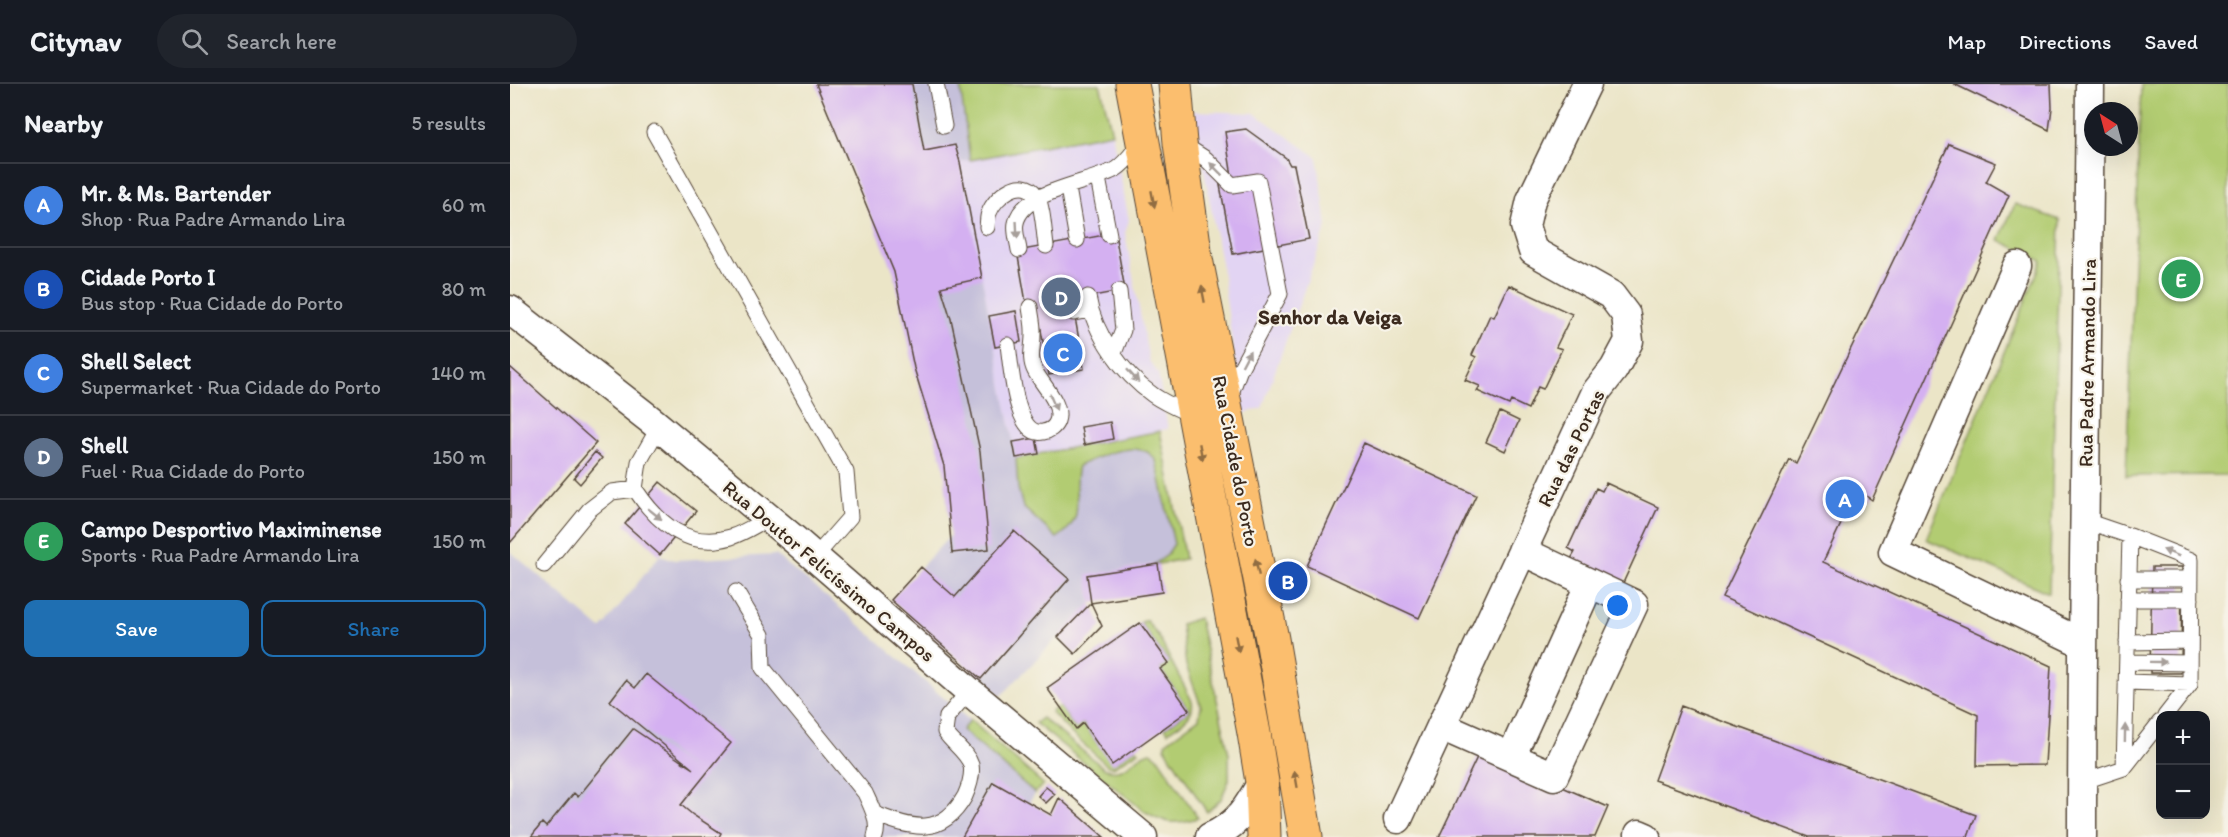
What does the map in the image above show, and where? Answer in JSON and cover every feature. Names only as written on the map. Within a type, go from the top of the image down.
[{"type":"main road","name":"Rua Cidade do Porto","points":[[1175,86],[1196,259],[1210,415],[1262,782],[1264,837]]},
{"type":"main road","name":"Rua Cidade do Porto","points":[[1132,88],[1142,141],[1210,415],[1272,639],[1306,837]]},
{"type":"street","name":"Rua das Portas","points":[[1398,819],[1596,392],[1614,369],[1629,342],[1626,315],[1611,295],[1533,250],[1525,226],[1531,200],[1587,84]]},
{"type":"street","name":"Rua Padre Armando Lira","points":[[2082,837],[2082,643],[2086,521],[2090,84]]},
{"type":"street","points":[[2017,266],[1893,552],[2082,643]]},
{"type":"street","name":"Rua Doutor Felicíssimo Campos","points":[[514,319],[659,427],[815,556],[969,691],[1143,837]]},
{"type":"street","points":[[1441,726],[1554,776],[1634,604],[1522,551]]},
{"type":"street","points":[[1511,757],[1590,583]]},
{"type":"street","points":[[1210,837],[1226,830],[1237,820],[1262,782]]},
{"type":"lane","points":[[936,84],[944,126]]},
{"type":"lane","points":[[654,132],[846,472],[850,518],[815,556]]},
{"type":"lane","points":[[1019,250],[1015,226],[1018,215],[1038,198],[1050,192],[1098,178],[1118,168],[1142,141]]},
{"type":"lane","points":[[1074,313],[1089,303],[1094,321],[1114,353],[1133,378],[1152,394],[1210,415],[1232,388],[1280,294],[1258,181],[1232,185],[1206,159],[1180,142]]},
{"type":"lane","points":[[1098,178],[1109,235]]},
{"type":"lane","points":[[987,227],[988,214],[1003,192],[1016,187],[1025,187],[1033,191],[1038,198],[1046,246]]},
{"type":"lane","points":[[1068,188],[1077,240]]},
{"type":"lane","points":[[1114,353],[1123,330],[1119,291]]},
{"type":"lane","points":[[1008,345],[1019,410],[1024,423],[1031,430],[1040,433],[1051,429],[1057,421],[1056,409],[1034,369],[1031,355],[1034,316]]},
{"type":"lane","points":[[659,427],[639,462],[635,489],[646,507],[683,537],[700,542],[732,537],[769,518]]},
{"type":"lane","points":[[544,565],[589,510],[612,492],[635,489]]},
{"type":"lane","points":[[2086,521],[2191,560],[2190,684],[2169,711]]},
{"type":"lane","points":[[2124,768],[2130,536]]},
{"type":"lane","points":[[2128,579],[2191,579]]},
{"type":"lane","points":[[736,592],[762,635],[763,668],[865,793],[874,814],[877,831],[875,837]]},
{"type":"lane","points":[[2128,599],[2191,599]]},
{"type":"lane","points":[[2127,642],[2190,641]]},
{"type":"lane","points":[[2127,662],[2190,663]]},
{"type":"lane","points":[[2126,682],[2190,684]]},
{"type":"lane","points":[[874,814],[904,825],[921,828],[938,827],[958,810],[970,784],[971,765],[964,752],[945,732],[947,717],[969,691]]},
{"type":"lane","points":[[2082,782],[2124,768],[2156,727]]},
{"type":"shaded area","points":[[816,84],[960,84],[970,160],[960,162],[1016,458],[1160,431],[1185,559],[1087,575],[1091,603],[1001,696],[981,679],[1008,649],[921,567],[950,536],[944,466],[914,368],[894,272]]},
{"type":"shaded area","points":[[1193,111],[1254,113],[1317,157],[1327,226],[1262,408],[1242,414],[1221,262]]},
{"type":"shaded area","points":[[1112,133],[1129,220],[1125,233],[1149,361],[1158,373],[1168,429],[1016,458],[960,162]]},
{"type":"shaded area","points":[[510,551],[601,629],[660,555],[675,560],[776,555],[1043,784],[1029,802],[1051,815],[1039,837],[510,837]]},
{"type":"green space","points":[[960,84],[1100,84],[1112,133],[970,160]]},
{"type":"green space","points":[[2141,84],[2228,84],[2228,475],[2126,476]]},
{"type":"green space","points":[[2015,204],[2060,220],[2049,593],[1926,539],[2042,261],[1999,240]]},
{"type":"green space","points":[[1160,431],[1185,559],[1153,565],[1166,556],[1174,544],[1156,460],[1145,451],[1119,450],[1078,466],[1076,514],[1067,530],[1057,538],[1023,507],[1018,488],[1016,458]]},
{"type":"green space","points":[[1199,618],[1229,754],[1229,780],[1221,799],[1207,812],[1165,748],[1165,743],[1199,718],[1201,706],[1186,665],[1181,624]]},
{"type":"green space","points":[[1146,620],[1158,636],[1192,701],[1189,715],[1168,732],[1165,728],[1189,710],[1160,669],[1169,662],[1140,623]]},
{"type":"green space","points":[[1060,706],[1075,728],[1083,723],[1112,764],[1136,748],[1139,751],[1113,767],[1108,766],[1051,712]]},
{"type":"green space","points":[[1042,718],[1105,769],[1120,770],[1151,752],[1157,756],[1198,818],[1170,822],[1144,811],[1035,723]]},
{"type":"green space","points":[[970,720],[1043,784],[1035,793],[962,730]]},
{"type":"building","points":[[816,84],[912,84],[924,151],[955,145],[982,278],[941,287],[951,319],[980,451],[989,549],[952,553],[944,466],[914,368],[894,272]]},
{"type":"building","points":[[1954,84],[2051,84],[2052,108],[2049,130]]},
{"type":"building","points":[[1246,129],[1286,158],[1290,165],[1294,165],[1309,239],[1233,254],[1219,180],[1232,177],[1225,132]]},
{"type":"building","points":[[1949,144],[1996,163],[1986,182],[2009,195],[1872,500],[1857,490],[1823,562],[2051,666],[2045,765],[1977,766],[1978,715],[1722,597],[1789,459],[1796,463]]},
{"type":"building","points":[[1115,233],[1125,290],[1072,300],[1084,369],[1049,375],[1039,319],[1027,308],[1017,251]]},
{"type":"building","points":[[1509,285],[1572,314],[1556,347],[1562,349],[1543,389],[1538,387],[1528,409],[1511,401],[1509,405],[1477,391],[1480,386],[1465,380],[1476,357],[1472,355],[1490,315],[1494,317]]},
{"type":"building","points":[[1016,311],[1021,342],[995,347],[989,316]]},
{"type":"building","points":[[510,367],[596,443],[510,543]]},
{"type":"building","points":[[1500,412],[1519,421],[1505,451],[1486,442]]},
{"type":"building","points":[[1110,422],[1113,439],[1084,445],[1081,427]]},
{"type":"building","points":[[1036,438],[1039,454],[1016,458],[1013,442]]},
{"type":"building","points":[[1364,443],[1476,495],[1419,618],[1307,566]]},
{"type":"building","points":[[595,452],[602,458],[580,484],[574,478]]},
{"type":"building","points":[[660,482],[696,511],[660,555],[625,524]]},
{"type":"building","points":[[1606,483],[1658,507],[1623,583],[1571,559],[1575,552],[1568,548],[1596,488],[1602,491]]},
{"type":"building","points":[[1014,531],[1069,579],[981,679],[891,600],[921,567],[955,597]]},
{"type":"building","points":[[1158,564],[1162,592],[1091,603],[1087,575]]},
{"type":"building","points":[[2152,567],[2182,567],[2181,673],[2150,673]]},
{"type":"building","points":[[1091,603],[1102,626],[1075,654],[1058,637]]},
{"type":"building","points":[[1140,623],[1169,663],[1160,669],[1189,710],[1112,765],[1083,723],[1076,729],[1047,688]]},
{"type":"building","points":[[646,674],[731,743],[681,805],[721,833],[719,837],[531,837],[542,823],[546,827],[574,793],[578,797],[633,729],[693,769],[610,701],[626,680],[635,688]]},
{"type":"building","points":[[1681,706],[1976,815],[1968,837],[1809,837],[1654,780]]},
{"type":"building","points":[[1480,751],[1608,807],[1595,837],[1439,837]]},
{"type":"building","points":[[993,782],[1051,815],[1059,798],[1104,837],[962,837]]},
{"type":"building","points":[[1046,787],[1055,794],[1046,803],[1038,796]]},
{"type":"place","name":"Campo Desportivo Maximinense","points":[[2181,279]]},
{"type":"place","name":"Shell","points":[[1061,297]]},
{"type":"place","name":"Shell Select","points":[[1063,353]]},
{"type":"place","name":"Mr. & Ms. Bartender","points":[[1845,499]]},
{"type":"place","name":"Cidade Porto I","points":[[1288,581]]},
{"type":"district","name":"Senhor da Veiga","points":[[1330,317]]}]
